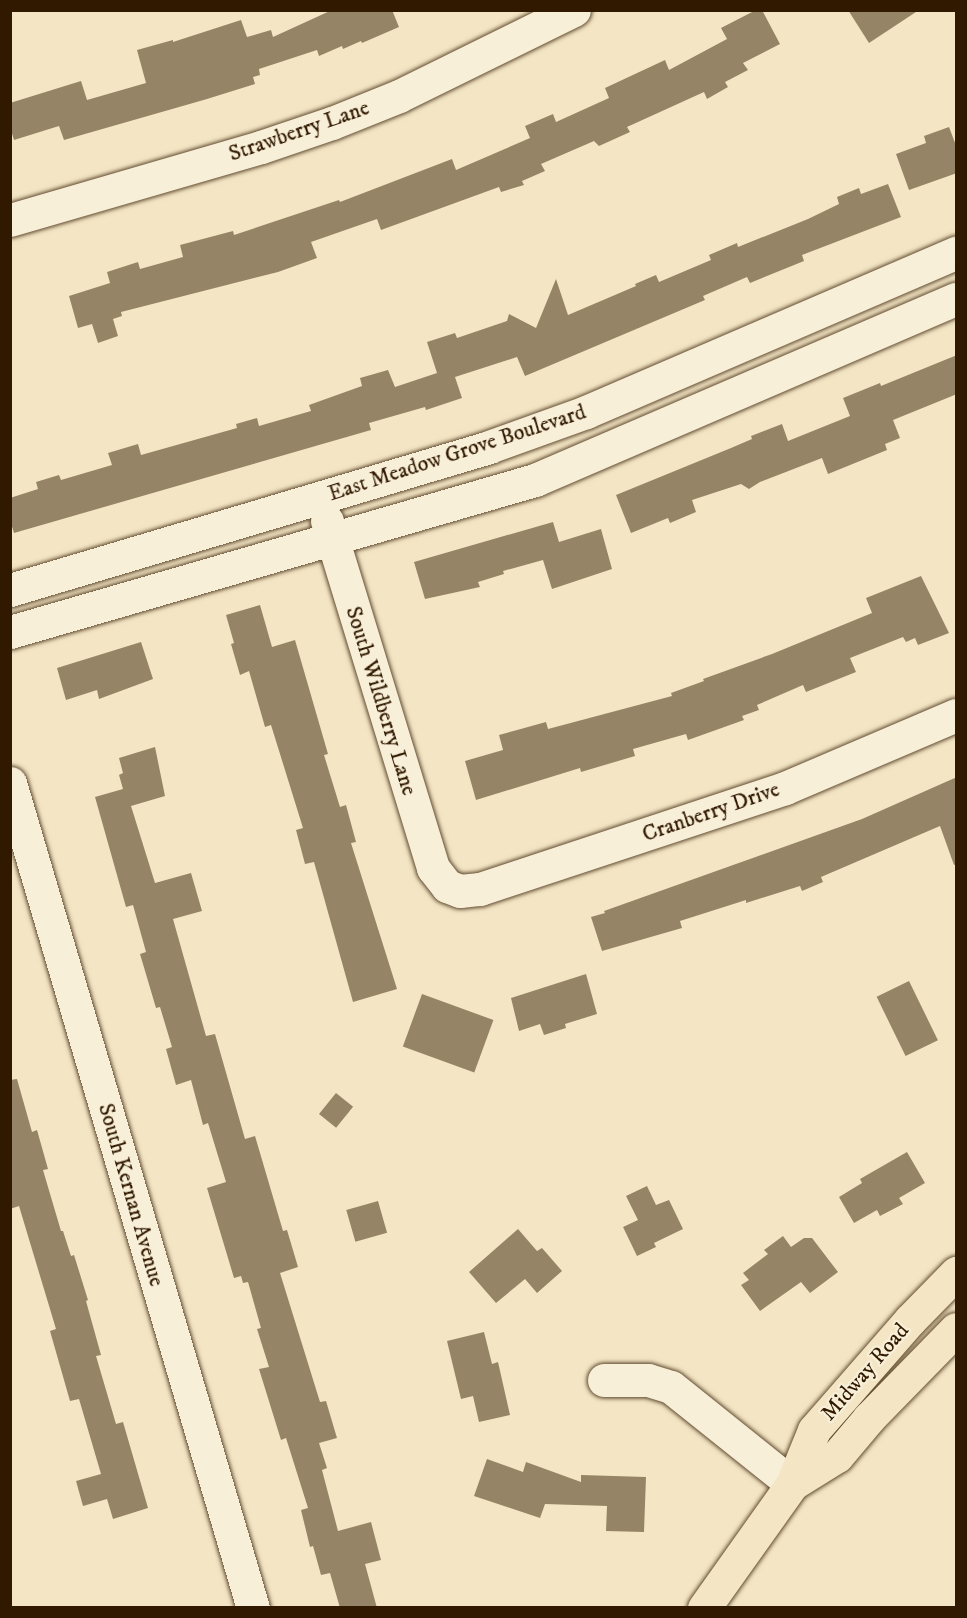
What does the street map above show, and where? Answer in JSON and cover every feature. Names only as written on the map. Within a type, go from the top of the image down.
[{"type":"main road","name":"Midway Road","points":[[704,1608],[792,1484],[814,1430],[903,1328],[957,1273]]},
{"type":"main road","name":"Midway Road","points":[[792,1484],[837,1456],[876,1410],[957,1329]]},
{"type":"street","name":"Strawberry Lane","points":[[10,220],[261,147],[332,123],[452,71],[574,10]]},
{"type":"street","name":"East Meadow Grove Boulevard","points":[[10,590],[489,447],[586,412],[957,253]]},
{"type":"street","name":"East Meadow Grove Boulevard","points":[[10,632],[536,480],[957,299]]},
{"type":"street","name":"South Wildberry Lane","points":[[320,498],[432,868],[447,886],[460,891]]},
{"type":"street","name":"Cranberry Drive","points":[[460,891],[480,889],[785,788],[957,715]]},
{"type":"street","name":"South Kernan Avenue","points":[[10,783],[253,1608]]},
{"type":"street","points":[[604,1380],[648,1380],[671,1387],[792,1484]]},
{"type":"building","points":[[332,10],[392,10],[399,27],[343,49],[342,46],[319,56],[317,50],[259,69],[260,75],[253,77],[255,84],[207,99],[64,140],[59,126],[14,140],[10,127],[10,103],[81,81],[87,100],[146,83],[137,50],[173,40],[173,42],[241,20],[247,37],[271,30],[273,37]]},
{"type":"building","points":[[756,10],[762,10],[780,44],[743,63],[748,70],[725,82],[728,87],[707,99],[704,92],[627,127],[630,132],[599,146],[594,141],[541,164],[545,171],[522,181],[524,185],[501,192],[499,187],[381,230],[377,219],[311,242],[317,258],[278,272],[121,312],[122,316],[113,319],[118,336],[98,343],[92,324],[78,328],[69,296],[110,283],[107,272],[138,262],[140,269],[183,257],[180,245],[233,231],[234,235],[339,200],[340,202],[452,159],[456,170],[530,138],[525,126],[553,114],[556,122],[609,98],[605,88],[665,60],[669,70],[727,39],[721,28]]},
{"type":"building","points":[[848,10],[919,10],[869,43]]},
{"type":"building","points":[[949,127],[957,148],[957,173],[909,190],[896,154],[926,143],[924,136]]},
{"type":"building","points":[[888,184],[901,217],[802,255],[804,261],[750,283],[747,277],[703,296],[705,300],[525,376],[517,357],[455,377],[462,398],[426,410],[425,407],[369,423],[371,430],[14,533],[10,520],[10,498],[38,489],[36,482],[59,475],[61,480],[112,465],[108,453],[138,444],[141,455],[237,428],[236,424],[257,418],[259,426],[311,411],[309,405],[362,386],[360,378],[388,370],[395,387],[437,373],[427,342],[455,333],[457,338],[507,321],[509,314],[536,328],[556,279],[568,315],[656,275],[659,282],[711,260],[709,255],[737,243],[738,247],[808,219],[839,204],[837,197],[859,188],[861,194]]},
{"type":"building","points":[[957,355],[957,394],[893,420],[900,438],[885,444],[887,450],[828,474],[822,458],[760,482],[749,489],[741,484],[692,500],[696,512],[670,523],[668,518],[631,533],[616,495],[731,448],[752,439],[751,436],[782,424],[788,441],[850,416],[843,398],[880,383],[881,386]]},
{"type":"building","points":[[553,522],[559,542],[601,529],[612,569],[552,589],[543,560],[503,571],[504,574],[478,582],[480,587],[425,599],[414,562]]},
{"type":"building","points":[[921,576],[949,633],[918,645],[915,638],[906,642],[903,637],[850,658],[856,672],[806,692],[803,685],[757,705],[759,710],[742,716],[744,720],[688,740],[686,734],[633,749],[635,756],[581,772],[580,768],[476,800],[465,761],[503,750],[499,735],[546,722],[548,729],[672,696],[671,693],[704,681],[703,679],[772,654],[872,613],[866,598]]},
{"type":"building","points":[[260,605],[272,647],[295,640],[328,754],[324,755],[340,807],[346,805],[356,842],[351,843],[397,989],[353,1002],[314,862],[305,864],[296,830],[303,828],[271,725],[265,727],[249,671],[240,675],[231,644],[234,643],[226,615]]},
{"type":"building","points":[[141,642],[153,679],[99,699],[97,690],[66,700],[57,668]]},
{"type":"building","points":[[155,747],[165,796],[131,806],[155,883],[191,873],[202,911],[173,919],[206,1036],[215,1034],[245,1139],[255,1136],[283,1231],[287,1230],[298,1267],[280,1273],[320,1402],[326,1401],[337,1438],[319,1443],[327,1468],[322,1470],[338,1531],[371,1522],[381,1560],[365,1564],[377,1608],[340,1608],[330,1573],[321,1575],[313,1546],[310,1547],[301,1510],[308,1508],[286,1438],[281,1440],[259,1369],[269,1367],[257,1329],[261,1328],[248,1282],[243,1283],[241,1276],[234,1278],[207,1188],[226,1182],[208,1123],[203,1125],[191,1080],[176,1085],[166,1049],[172,1047],[160,1007],[156,1008],[140,954],[146,952],[133,905],[126,907],[95,797],[123,789],[119,775],[123,773],[119,758]]},
{"type":"building","points":[[957,777],[957,864],[954,865],[940,826],[821,877],[823,882],[802,891],[800,886],[746,903],[746,900],[680,921],[682,928],[602,951],[591,917],[862,819]]},
{"type":"building","points":[[586,974],[597,1014],[565,1024],[566,1028],[544,1035],[540,1024],[519,1031],[511,998]]},
{"type":"building","points":[[909,981],[938,1040],[906,1056],[877,997]]},
{"type":"building","points":[[422,994],[493,1020],[474,1073],[403,1047]]},
{"type":"building","points":[[17,1079],[32,1132],[37,1130],[48,1169],[43,1170],[61,1231],[63,1231],[71,1256],[74,1255],[88,1300],[86,1301],[101,1355],[96,1356],[116,1424],[123,1422],[148,1508],[113,1519],[107,1499],[83,1506],[76,1481],[101,1474],[79,1399],[70,1401],[50,1331],[56,1329],[19,1206],[10,1209],[10,1080]]},
{"type":"building","points":[[336,1093],[353,1107],[336,1128],[319,1114]]},
{"type":"building","points":[[907,1152],[925,1183],[899,1198],[903,1204],[880,1216],[877,1210],[854,1223],[839,1197],[862,1183],[860,1179]]},
{"type":"building","points":[[647,1186],[656,1205],[669,1200],[683,1229],[654,1243],[656,1247],[637,1256],[623,1227],[638,1220],[626,1196]]},
{"type":"building","points":[[378,1201],[387,1233],[355,1242],[346,1210]]},
{"type":"building","points":[[518,1229],[537,1251],[542,1248],[562,1271],[537,1293],[525,1279],[496,1303],[469,1272]]},
{"type":"building","points":[[783,1236],[791,1247],[804,1238],[812,1238],[838,1272],[810,1293],[801,1282],[760,1311],[741,1285],[749,1280],[743,1273],[768,1254],[764,1250]]},
{"type":"building","points":[[484,1332],[492,1364],[498,1362],[510,1415],[479,1422],[473,1396],[461,1399],[447,1341]]},
{"type":"building","points":[[487,1459],[523,1472],[526,1462],[581,1482],[581,1475],[646,1477],[644,1532],[606,1531],[607,1506],[545,1504],[540,1518],[474,1496]]}]
